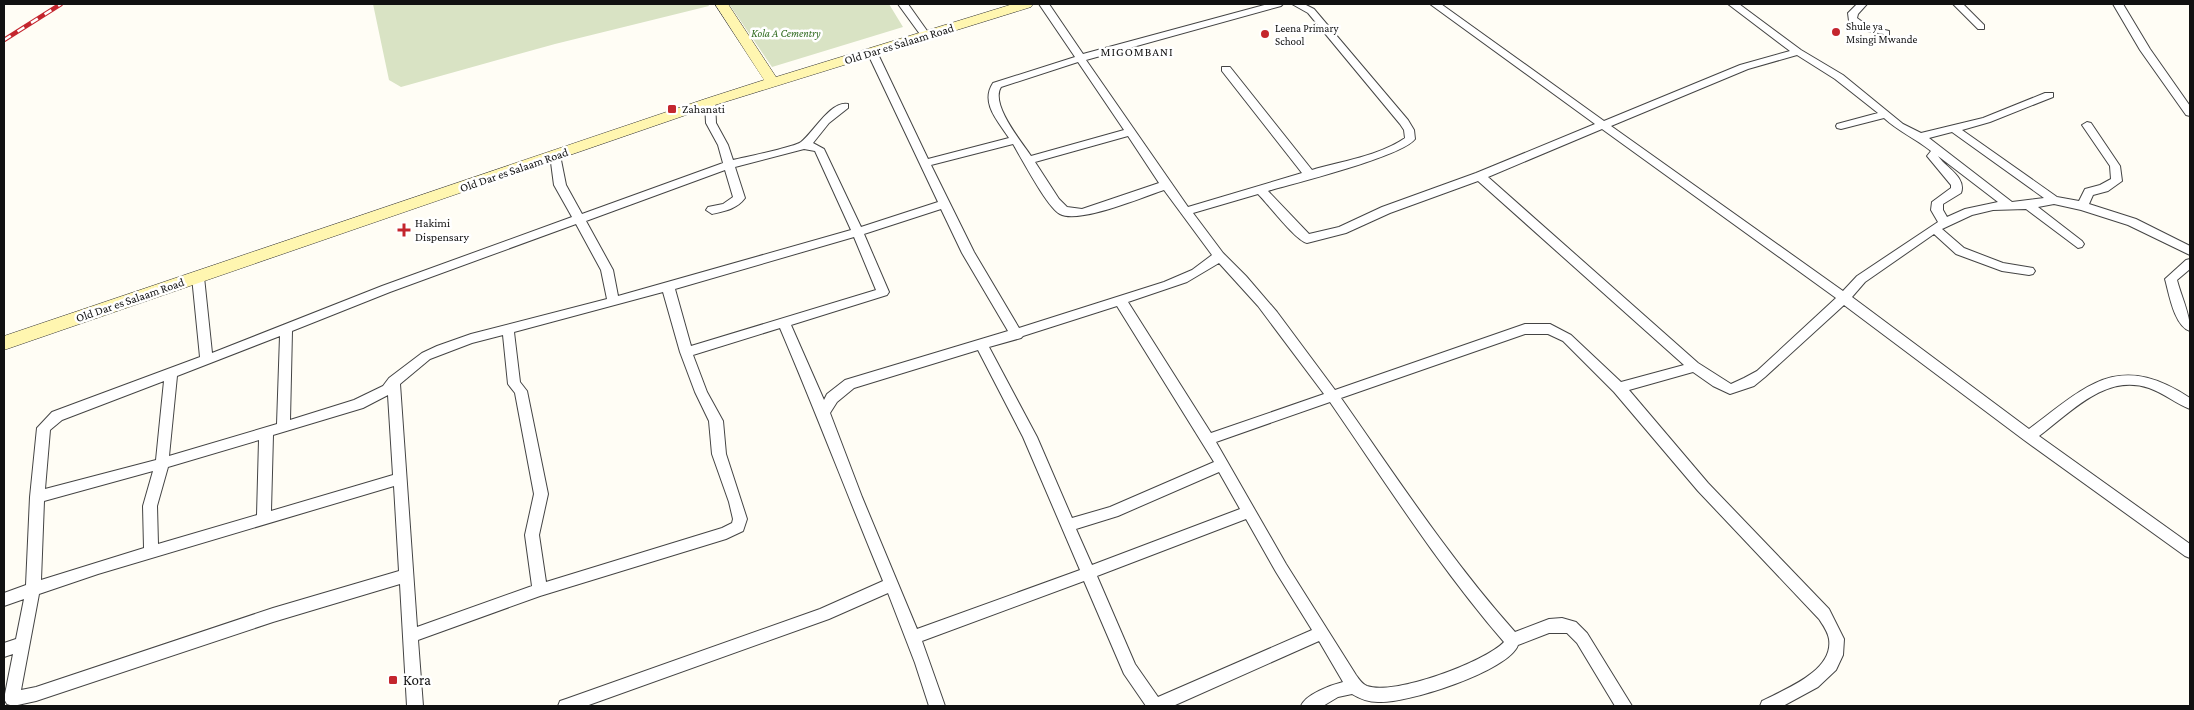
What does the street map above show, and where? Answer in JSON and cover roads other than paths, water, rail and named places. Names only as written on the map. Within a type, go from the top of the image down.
[{"type":"main road","points":[[722,4],[773,83]]},
{"type":"main road","name":"Old Dar es Salaam Road","points":[[4,343],[710,102],[1026,4]]},
{"type":"street","points":[[903,4],[925,35]]},
{"type":"street","points":[[1044,4],[1185,212],[1219,256],[1241,276],[1261,300],[1333,395],[1447,562],[1512,640]]},
{"type":"street","points":[[1166,185],[1088,211],[1064,211],[1055,202],[993,105],[993,91],[997,85],[1081,58],[1278,4]]},
{"type":"street","points":[[1185,212],[1259,189],[1310,176],[1394,149],[1406,143],[1410,134],[1404,122],[1335,38],[1311,12],[1297,4]]},
{"type":"street","points":[[1435,4],[1844,298],[2028,436],[2190,552]]},
{"type":"street","points":[[1733,4],[1798,52],[1846,82],[1898,126],[1920,138],[2008,204]]},
{"type":"street","points":[[1862,4],[1853,14],[1852,19],[1866,28],[1886,33]]},
{"type":"street","points":[[1958,4],[1981,28]]},
{"type":"street","points":[[2118,4],[2145,50],[2190,113]]},
{"type":"street","points":[[872,52],[968,253],[1017,335]]},
{"type":"street","points":[[1259,189],[1278,207],[1298,232],[1307,239],[1342,230],[1386,210],[1480,176],[1744,67],[1798,52]]},
{"type":"street","points":[[1226,69],[1310,176]]},
{"type":"street","points":[[1920,138],[1986,120],[2049,95]]},
{"type":"street","points":[[710,102],[712,123],[723,145],[739,198],[738,202],[712,210]]},
{"type":"street","points":[[804,146],[825,121],[844,106]]},
{"type":"street","points":[[1841,126],[1884,115]]},
{"type":"street","points":[[2082,206],[2089,192],[2117,181],[2115,166],[2087,125]]},
{"type":"street","points":[[1954,129],[2054,200]]},
{"type":"street","points":[[1028,160],[1131,132]]},
{"type":"street","points":[[926,164],[1016,140]]},
{"type":"street","points":[[406,575],[273,615],[36,694],[12,699],[33,589],[37,497],[44,428],[57,416],[207,360],[386,289],[728,166],[804,146],[812,146],[819,149],[883,292],[686,352]]},
{"type":"street","points":[[1937,151],[1932,156],[1935,162],[1958,184],[1957,190],[1938,202],[1939,225],[1960,251],[2002,266],[2029,271]]},
{"type":"street","points":[[555,156],[560,185],[606,270],[613,300]]},
{"type":"street","points":[[1480,176],[1569,258],[1695,367],[1730,389],[1761,374],[1844,298],[1861,279],[1873,270],[1939,225],[1968,212],[2008,204],[2028,205],[2054,200],[2082,206],[2132,222],[2190,251]]},
{"type":"street","points":[[37,497],[162,464],[376,397],[388,390],[394,382],[426,356],[441,349],[858,233],[944,204]]},
{"type":"street","points":[[2028,205],[2078,244]]},
{"type":"street","points":[[823,413],[832,398],[850,384],[1017,335],[1173,282],[1201,269],[1219,256]]},
{"type":"street","points":[[2190,263],[2171,279],[2179,310],[2190,326]]},
{"type":"street","points":[[198,277],[207,360]]},
{"type":"street","points":[[411,636],[540,590],[726,533],[738,527],[740,519],[736,502],[719,454],[716,421],[701,392],[686,352],[668,287]]},
{"type":"street","points":[[1120,300],[1208,439],[1248,512],[1354,686],[1364,692],[1376,695],[1423,688],[1483,663],[1508,649],[1512,640],[1552,625],[1564,625],[1571,627],[1582,638],[1586,649],[1624,706]]},
{"type":"street","points":[[784,323],[823,413],[892,584],[937,706]]},
{"type":"street","points":[[1208,439],[1524,328],[1541,327],[1559,332],[1619,388],[1703,487],[1824,614],[1838,644],[1828,670],[1819,678],[1768,706]]},
{"type":"street","points":[[283,427],[286,328]]},
{"type":"street","points":[[508,329],[514,384],[521,391],[541,494],[532,536],[540,590]]},
{"type":"street","points":[[982,345],[1030,437],[1129,670],[1156,706],[1322,633]]},
{"type":"street","points":[[1619,388],[1695,367]]},
{"type":"street","points":[[150,553],[150,506],[162,464],[171,373]]},
{"type":"street","points":[[2028,436],[2091,390],[2101,384],[2117,380],[2133,379],[2162,386],[2190,404]]},
{"type":"street","points":[[394,382],[415,706]]},
{"type":"street","points":[[264,518],[266,433]]},
{"type":"street","points":[[1069,525],[1113,512],[1221,465]]},
{"type":"street","points":[[4,599],[264,518],[400,479]]},
{"type":"street","points":[[913,638],[983,610],[1180,541],[1248,512]]},
{"type":"street","points":[[566,706],[824,614],[892,584]]},
{"type":"street","points":[[4,650],[23,644]]},
{"type":"street","points":[[1309,706],[1335,691],[1354,686]]},
{"type":"railway","points":[[4,40],[61,4]]},
{"type":"place","name":"Shule ya Msingi Mwande","points":[[1836,32]]},
{"type":"place","name":"Leena Primary School","points":[[1265,34]]},
{"type":"place","name":"Zahanati","points":[[672,109]]},
{"type":"place","name":"Hakimi Dispensary","points":[[404,230]]},
{"type":"place","name":"Kora","points":[[393,680]]},
{"type":"district","name":"MIGOMBANI","points":[[1137,52]]},
{"type":"park label","name":"Kola A Cementry","points":[[786,33]]}]
